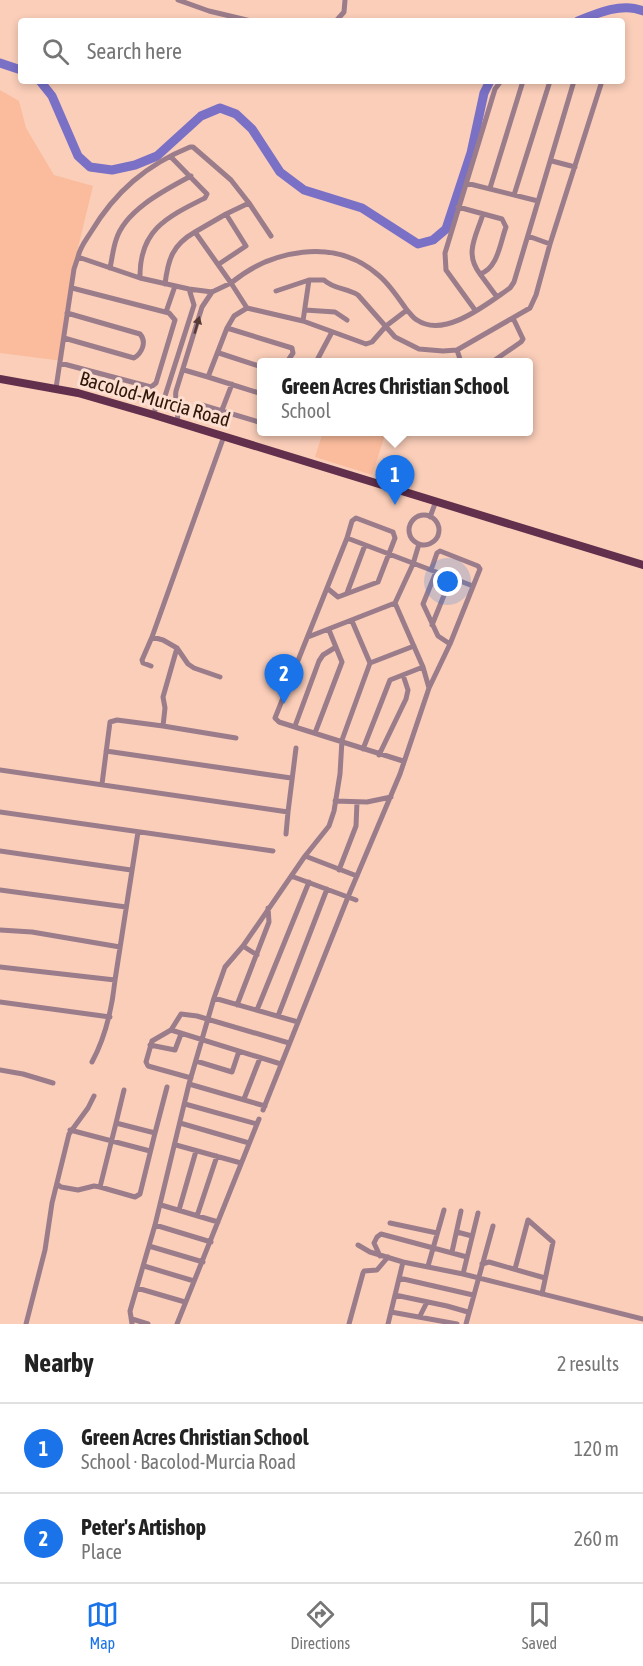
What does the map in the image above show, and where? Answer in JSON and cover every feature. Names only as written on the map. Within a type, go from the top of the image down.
[{"type":"main road","name":"Bacolod-Murcia Road","points":[[0,379],[56,388],[154,415],[643,565]]},
{"type":"street","points":[[178,0],[238,18]]},
{"type":"street","points":[[339,18],[344,12],[345,0]]},
{"type":"street","points":[[475,310],[446,270],[445,253],[495,89],[499,84]]},
{"type":"street","points":[[490,188],[522,84]]},
{"type":"street","points":[[514,195],[549,84]]},
{"type":"street","points":[[78,257],[140,278],[189,290],[212,292],[231,283],[244,272],[281,255],[323,252],[344,256],[363,264],[378,274],[416,320],[438,326],[454,323],[497,297],[510,288],[514,282],[573,84]]},
{"type":"street","points":[[276,291],[309,279],[324,280],[330,285],[358,295],[395,338],[419,349],[457,350],[513,318],[532,305],[601,84]]},
{"type":"street","points":[[56,388],[67,313],[80,249],[118,193],[135,178],[186,148],[193,147],[231,180],[271,236]]},
{"type":"street","points":[[140,278],[140,264],[146,244],[155,229],[163,221],[205,198],[205,191],[171,157]]},
{"type":"street","points":[[552,160],[575,167]]},
{"type":"street","points":[[110,268],[116,239],[136,211],[159,193],[191,176]]},
{"type":"street","points":[[466,183],[538,201]]},
{"type":"street","points":[[165,284],[171,254],[178,244],[226,214],[249,203]]},
{"type":"street","points":[[458,207],[502,219],[506,227],[494,264],[487,272],[480,274]]},
{"type":"street","points":[[219,264],[246,246],[226,214]]},
{"type":"street","points":[[483,214],[471,254],[472,261],[497,297]]},
{"type":"street","points":[[195,232],[247,308],[303,321],[369,344],[386,326],[407,310]]},
{"type":"street","points":[[528,236],[550,244]]},
{"type":"street","points":[[303,321],[309,279]]},
{"type":"street","points":[[166,312],[175,286]]},
{"type":"street","points":[[60,363],[151,387],[156,383],[175,320],[166,312],[72,288]]},
{"type":"street","points":[[154,415],[156,405],[165,396],[194,305],[189,290]]},
{"type":"street","points":[[177,422],[179,409],[176,395],[180,380],[202,307],[212,292]]},
{"type":"street","points":[[194,305],[202,307]]},
{"type":"street","points":[[208,377],[227,328],[234,316],[247,308]]},
{"type":"street","points":[[305,310],[335,312],[347,320]]},
{"type":"street","points":[[64,338],[134,358],[141,350],[143,341],[140,334],[67,313]]},
{"type":"street","points":[[499,358],[523,339],[513,318]]},
{"type":"street","points":[[227,328],[292,348],[293,353],[290,358]]},
{"type":"street","points":[[319,358],[332,332]]},
{"type":"street","points":[[183,340],[192,342]]},
{"type":"street","points":[[457,350],[459,358]]},
{"type":"street","points":[[219,353],[257,366]]},
{"type":"street","points":[[184,370],[257,393]]},
{"type":"street","points":[[171,378],[180,380]]},
{"type":"street","points":[[222,410],[232,384]]},
{"type":"street","points":[[202,405],[257,422]]},
{"type":"street","points":[[151,666],[143,663],[142,660],[224,436]]},
{"type":"street","points":[[430,516],[436,501]]},
{"type":"street","points":[[430,516],[438,525],[437,537],[429,544],[419,544],[413,541],[409,528],[411,522],[416,517],[430,516]]},
{"type":"street","points":[[327,588],[338,597],[378,582],[395,534],[354,518],[275,715],[277,721],[342,740],[379,755],[403,760]]},
{"type":"street","points":[[347,538],[473,586]]},
{"type":"street","points":[[308,637],[395,603],[413,564],[419,544]]},
{"type":"street","points":[[347,594],[365,545]]},
{"type":"street","points":[[289,1043],[183,1014],[171,1030],[153,1039],[146,1062],[148,1066],[264,1108],[348,897],[391,797],[429,688],[450,645],[480,567],[448,552],[440,551],[437,554],[423,600],[424,608],[438,636],[450,645]]},
{"type":"street","points":[[432,625],[451,578]]},
{"type":"street","points":[[395,603],[423,667],[429,688]]},
{"type":"street","points":[[148,1324],[132,1322],[130,1311],[176,1145],[190,1081],[225,967],[243,946],[333,818],[340,774],[342,740],[370,663],[352,621]]},
{"type":"street","points":[[315,733],[342,663],[329,630]]},
{"type":"street","points":[[152,636],[177,648],[188,664],[220,677]]},
{"type":"street","points":[[370,663],[414,646]]},
{"type":"street","points":[[295,726],[319,661],[323,655],[336,647]]},
{"type":"street","points":[[163,726],[165,708],[163,697],[177,648]]},
{"type":"street","points":[[363,749],[390,681],[423,667]]},
{"type":"street","points":[[379,755],[406,699],[408,690],[403,675]]},
{"type":"street","points":[[102,784],[110,723],[113,721],[163,726],[236,738]]},
{"type":"street","points":[[286,834],[296,748]]},
{"type":"street","points":[[106,751],[291,778]]},
{"type":"street","points":[[0,770],[288,812]]},
{"type":"street","points":[[335,801],[357,802],[391,797]]},
{"type":"street","points":[[339,870],[356,826],[357,802]]},
{"type":"street","points":[[0,812],[273,851]]},
{"type":"street","points":[[92,1062],[104,1039],[110,1017],[138,832]]},
{"type":"street","points":[[0,851],[131,870]]},
{"type":"street","points":[[305,856],[357,876]]},
{"type":"street","points":[[291,876],[356,900]]},
{"type":"street","points":[[257,1010],[309,882]]},
{"type":"street","points":[[278,1016],[327,889]]},
{"type":"street","points":[[0,890],[126,907]]},
{"type":"street","points":[[237,1005],[269,922],[268,908]]},
{"type":"street","points":[[0,930],[32,932],[120,947]]},
{"type":"street","points":[[243,946],[257,955]]},
{"type":"street","points":[[0,967],[115,980]]},
{"type":"street","points":[[214,998],[298,1022]]},
{"type":"street","points":[[0,1002],[110,1017]]},
{"type":"street","points":[[171,1030],[281,1064]]},
{"type":"street","points":[[150,1045],[175,1050],[181,1034]]},
{"type":"street","points":[[196,1061],[231,1072],[239,1051]]},
{"type":"street","points":[[244,1099],[260,1058]]},
{"type":"street","points":[[0,1070],[53,1083]]},
{"type":"street","points":[[57,1184],[78,1190],[94,1186],[138,1196],[167,1087]]},
{"type":"street","points":[[100,1187],[124,1090]]},
{"type":"street","points":[[26,1324],[45,1250],[70,1130],[88,1108],[94,1095]]},
{"type":"street","points":[[177,1324],[258,1121],[184,1104]]},
{"type":"street","points":[[116,1123],[155,1133]]},
{"type":"street","points":[[180,1123],[249,1143]]},
{"type":"street","points":[[70,1130],[150,1151]]},
{"type":"street","points":[[176,1145],[241,1163]]},
{"type":"street","points":[[179,1210],[196,1151]]},
{"type":"street","points":[[197,1216],[217,1156]]},
{"type":"street","points":[[160,1206],[218,1222]]},
{"type":"street","points":[[428,1266],[444,1210]]},
{"type":"street","points":[[452,1252],[461,1211]]},
{"type":"street","points":[[463,1274],[478,1213]]},
{"type":"street","points":[[515,1269],[528,1220],[553,1242],[542,1294]]},
{"type":"street","points":[[390,1223],[437,1233]]},
{"type":"street","points":[[155,1225],[211,1242]]},
{"type":"street","points":[[466,1324],[494,1226]]},
{"type":"street","points":[[457,1232],[472,1236]]},
{"type":"street","points":[[380,1256],[374,1243],[379,1234],[467,1257]]},
{"type":"street","points":[[358,1245],[380,1256],[403,1262],[463,1274],[643,1319]]},
{"type":"street","points":[[149,1246],[202,1262]]},
{"type":"street","points":[[348,1324],[364,1271],[377,1270],[388,1257]]},
{"type":"street","points":[[388,1324],[403,1262]]},
{"type":"street","points":[[482,1264],[489,1262],[545,1278]]},
{"type":"street","points":[[144,1266],[194,1281]]},
{"type":"street","points":[[399,1278],[473,1295]]},
{"type":"street","points":[[137,1288],[185,1302]]},
{"type":"street","points":[[395,1295],[468,1312]]},
{"type":"street","points":[[420,1316],[427,1302]]},
{"type":"street","points":[[391,1312],[457,1324]]},
{"type":"shaded area","points":[[0,90],[19,101],[26,128],[54,175],[93,186],[77,252],[63,361],[0,353]]},
{"type":"shaded area","points":[[322,436],[385,436],[372,475],[315,457]]},
{"type":"waterway","points":[[586,18],[619,8],[643,11]]},
{"type":"waterway","points":[[0,63],[18,69]]},
{"type":"waterway","points":[[42,84],[52,96],[78,156],[90,167],[112,170],[135,165],[157,156],[201,116],[220,108],[236,114],[252,129],[280,172],[304,190],[362,208],[418,244],[433,240],[446,229],[471,153],[484,93],[488,84]]},
{"type":"place","name":"Green Acres Christian School","points":[[395,505]]},
{"type":"place","name":"Peter's Artishop","points":[[284,704]]}]
